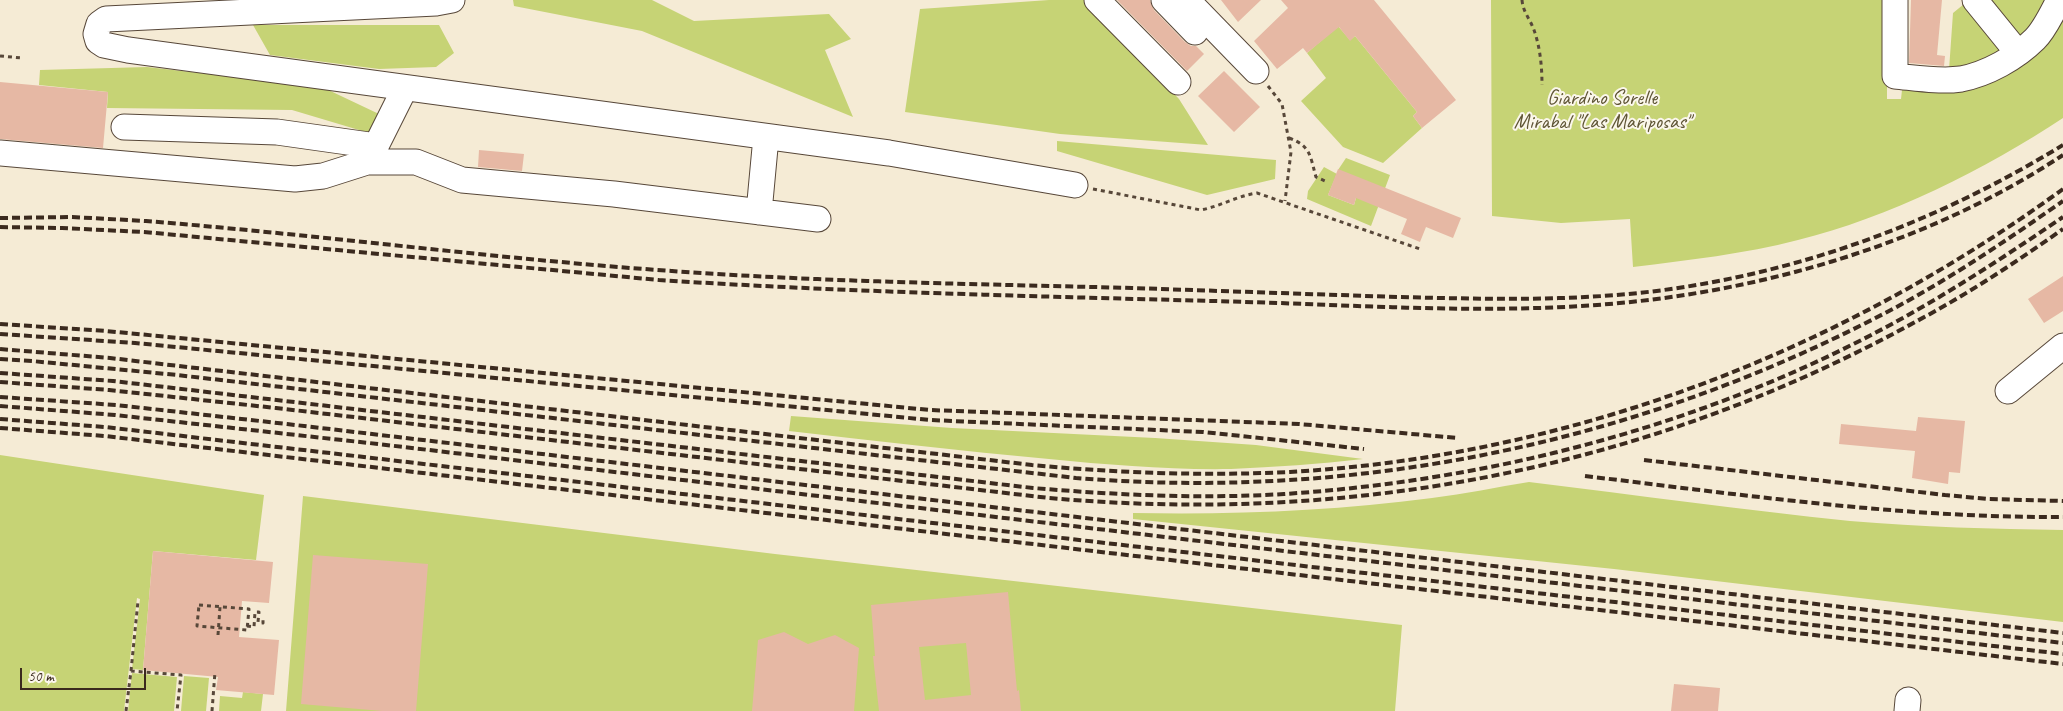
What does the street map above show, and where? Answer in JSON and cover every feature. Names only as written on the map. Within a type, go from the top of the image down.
[{"type":"lane","points":[[452,0],[436,3],[106,19],[99,24],[96,34],[98,41],[104,45],[128,50],[889,153],[1075,185]]},
{"type":"lane","points":[[1097,0],[1178,82]]},
{"type":"lane","points":[[1164,0],[1217,55]]},
{"type":"lane","points":[[1187,0],[1256,71]]},
{"type":"lane","points":[[1895,0],[1895,76],[1940,80],[1960,79],[1979,74],[2018,53],[2036,39],[2051,17],[2059,0]]},
{"type":"lane","points":[[1975,0],[2018,53]]},
{"type":"lane","points":[[0,152],[295,179],[323,176],[372,154],[405,88]]},
{"type":"lane","points":[[124,127],[277,132],[416,162],[462,180],[614,194],[818,218]]},
{"type":"lane","points":[[759,212],[766,137]]},
{"type":"lane","points":[[2008,390],[2063,346]]},
{"type":"path","points":[[1522,0],[1524,11],[1533,28],[1537,42],[1542,85]]},
{"type":"path","points":[[0,56],[22,58]]},
{"type":"path","points":[[1256,71],[1282,104],[1291,152],[1285,201]]},
{"type":"path","points":[[1288,138],[1302,143],[1309,153],[1316,177],[1325,181]]},
{"type":"path","points":[[1075,185],[1201,210],[1218,206],[1244,195],[1257,193],[1285,201],[1420,249]]},
{"type":"path","points":[[126,711],[138,601]]},
{"type":"path","points":[[199,605],[220,607],[249,609],[247,630],[197,626],[199,605]]},
{"type":"path","points":[[218,635],[220,607]]},
{"type":"path","points":[[247,626],[254,627],[255,612],[259,612],[258,622],[263,623],[263,619]]},
{"type":"path","points":[[131,670],[181,675],[177,711]]},
{"type":"path","points":[[212,711],[215,672]]},
{"type":"green space","points":[[513,0],[652,0],[694,21],[829,14],[851,39],[825,50],[853,117],[642,31],[514,6]]},
{"type":"green space","points":[[1049,0],[1085,0],[1179,99],[1208,145],[1060,134],[905,112],[920,9]]},
{"type":"green space","name":"Giardino Sorelle Mirabal \"Las Mariposas\"","points":[[1491,0],[1887,0],[1887,99],[1901,99],[1903,81],[1941,85],[2063,17],[2063,118],[1969,173],[1935,190],[1867,219],[1832,231],[1757,249],[1633,267],[1630,219],[1561,223],[1492,216]]},
{"type":"green space","points":[[1969,0],[2008,50],[1992,60],[1949,70],[1953,13]]},
{"type":"green space","points":[[1983,0],[2046,0],[2042,12],[2017,42]]},
{"type":"green space","points":[[253,25],[439,25],[454,53],[436,67],[379,69],[270,55]]},
{"type":"green space","points":[[1338,26],[1350,40],[1355,36],[1417,112],[1413,116],[1422,128],[1383,163],[1343,147],[1301,101],[1326,78],[1307,53]]},
{"type":"green space","points":[[147,67],[322,87],[379,114],[369,133],[292,110],[107,108],[108,92],[39,85],[40,70]]},
{"type":"green space","points":[[1057,141],[1276,160],[1275,179],[1207,195],[1057,151]]},
{"type":"green space","points":[[1346,158],[1390,175],[1371,226],[1307,199],[1308,191],[1324,167],[1337,174],[1328,195],[1354,205],[1356,198],[1338,170]]},
{"type":"green space","points":[[791,416],[952,428],[1256,445],[1363,459],[1231,469],[1185,469],[1117,465],[984,453],[789,431]]},
{"type":"green space","points":[[0,455],[264,495],[256,560],[153,551],[143,670],[132,669],[140,599],[137,598],[124,711],[0,711]]},
{"type":"green space","points":[[1529,482],[1850,521],[1903,525],[2063,530],[2063,622],[1614,569],[1133,519],[1133,513],[1245,513],[1358,506],[1444,496]]},
{"type":"green space","points":[[303,496],[775,554],[1402,625],[1395,711],[286,711]]},
{"type":"green space","points":[[132,673],[177,677],[174,711],[128,711]]},
{"type":"green space","points":[[184,676],[209,678],[206,711],[181,711]]},
{"type":"green space","points":[[243,692],[263,694],[261,711],[219,711],[220,696],[242,698]]},
{"type":"building","points":[[1117,0],[1150,0],[1154,10],[1185,42],[1191,46],[1196,46],[1204,54],[1187,71]]},
{"type":"building","points":[[1221,0],[1261,0],[1238,22]]},
{"type":"building","points":[[1281,0],[1374,0],[1456,100],[1422,128],[1413,116],[1417,112],[1355,36],[1350,41],[1339,27],[1307,53],[1303,48],[1277,69],[1254,41],[1288,8]]},
{"type":"building","points":[[1911,0],[1942,0],[1937,55],[1945,56],[1944,66],[1909,63]]},
{"type":"building","points":[[1224,71],[1260,107],[1234,132],[1198,96]]},
{"type":"building","points":[[0,82],[108,92],[103,148],[0,139]]},
{"type":"building","points":[[479,150],[524,154],[522,171],[478,167]]},
{"type":"building","points":[[1338,169],[1461,218],[1453,238],[1426,227],[1420,242],[1401,234],[1407,219],[1356,198],[1354,205],[1328,195]]},
{"type":"building","points":[[2063,276],[2063,311],[2044,323],[2028,299]]},
{"type":"building","points":[[1918,417],[1965,421],[1960,473],[1949,472],[1948,484],[1912,478],[1915,451],[1839,444],[1841,424],[1916,431]]},
{"type":"building","points":[[153,551],[273,562],[269,603],[242,601],[239,637],[279,640],[274,695],[216,690],[218,677],[143,670]]},
{"type":"building","points":[[313,555],[428,564],[416,711],[382,711],[301,704]]},
{"type":"building","points":[[1008,592],[1017,691],[1019,690],[1021,711],[879,711],[873,656],[875,656],[871,605]],"holes":[[[966,643],[971,695],[925,700],[919,647]]]},
{"type":"building","points":[[784,632],[808,644],[835,635],[859,648],[854,711],[752,711],[758,640]]},
{"type":"building","points":[[1674,684],[1720,688],[1718,711],[1671,711]]},
{"type":"railway","points":[[0,218],[72,217],[146,221],[606,266],[787,278],[1397,297],[1568,298],[1671,289],[1723,280],[1825,254],[1923,218],[2017,172],[2063,145]]},
{"type":"railway","points":[[0,227],[144,232],[659,280],[797,288],[1411,308],[1510,309],[1609,304],[1668,297],[1728,287],[1787,274],[1903,237],[1958,213],[2012,186],[2063,155]]},
{"type":"railway","points":[[0,349],[110,358],[1032,465],[1161,473],[1290,472],[1394,462],[1497,444],[1598,419],[1697,386],[1793,346],[1887,300],[1977,248],[2063,189]]},
{"type":"railway","points":[[0,359],[177,375],[1076,478],[1182,483],[1288,480],[1392,470],[1495,453],[1596,428],[1696,396],[1794,357],[1912,299],[1999,245],[2063,201]]},
{"type":"railway","points":[[0,373],[113,381],[1033,488],[1159,496],[1284,494],[1364,487],[1524,460],[1602,440],[1680,416],[1755,388],[1829,356],[1901,319],[1983,270],[2063,217]]},
{"type":"railway","points":[[0,382],[109,390],[276,408],[1049,498],[1163,504],[1275,503],[1387,493],[1496,475],[1605,449],[1711,415],[1815,372],[1917,321],[1992,277],[2063,229]]},
{"type":"railway","points":[[0,324],[106,331],[930,410],[1299,424],[1458,438]]},
{"type":"railway","points":[[0,334],[135,343],[930,420],[1203,432],[1364,449]]},
{"type":"railway","points":[[0,397],[116,405],[287,424],[2063,633]]},
{"type":"railway","points":[[0,406],[115,415],[378,444],[2063,643]]},
{"type":"railway","points":[[0,419],[105,427],[2063,654]]},
{"type":"railway","points":[[0,428],[105,436],[2063,664]]},
{"type":"railway","points":[[1644,460],[1945,495],[1988,499],[2063,501]]},
{"type":"railway","points":[[1585,476],[1824,504],[1943,514],[2063,517]]}]
